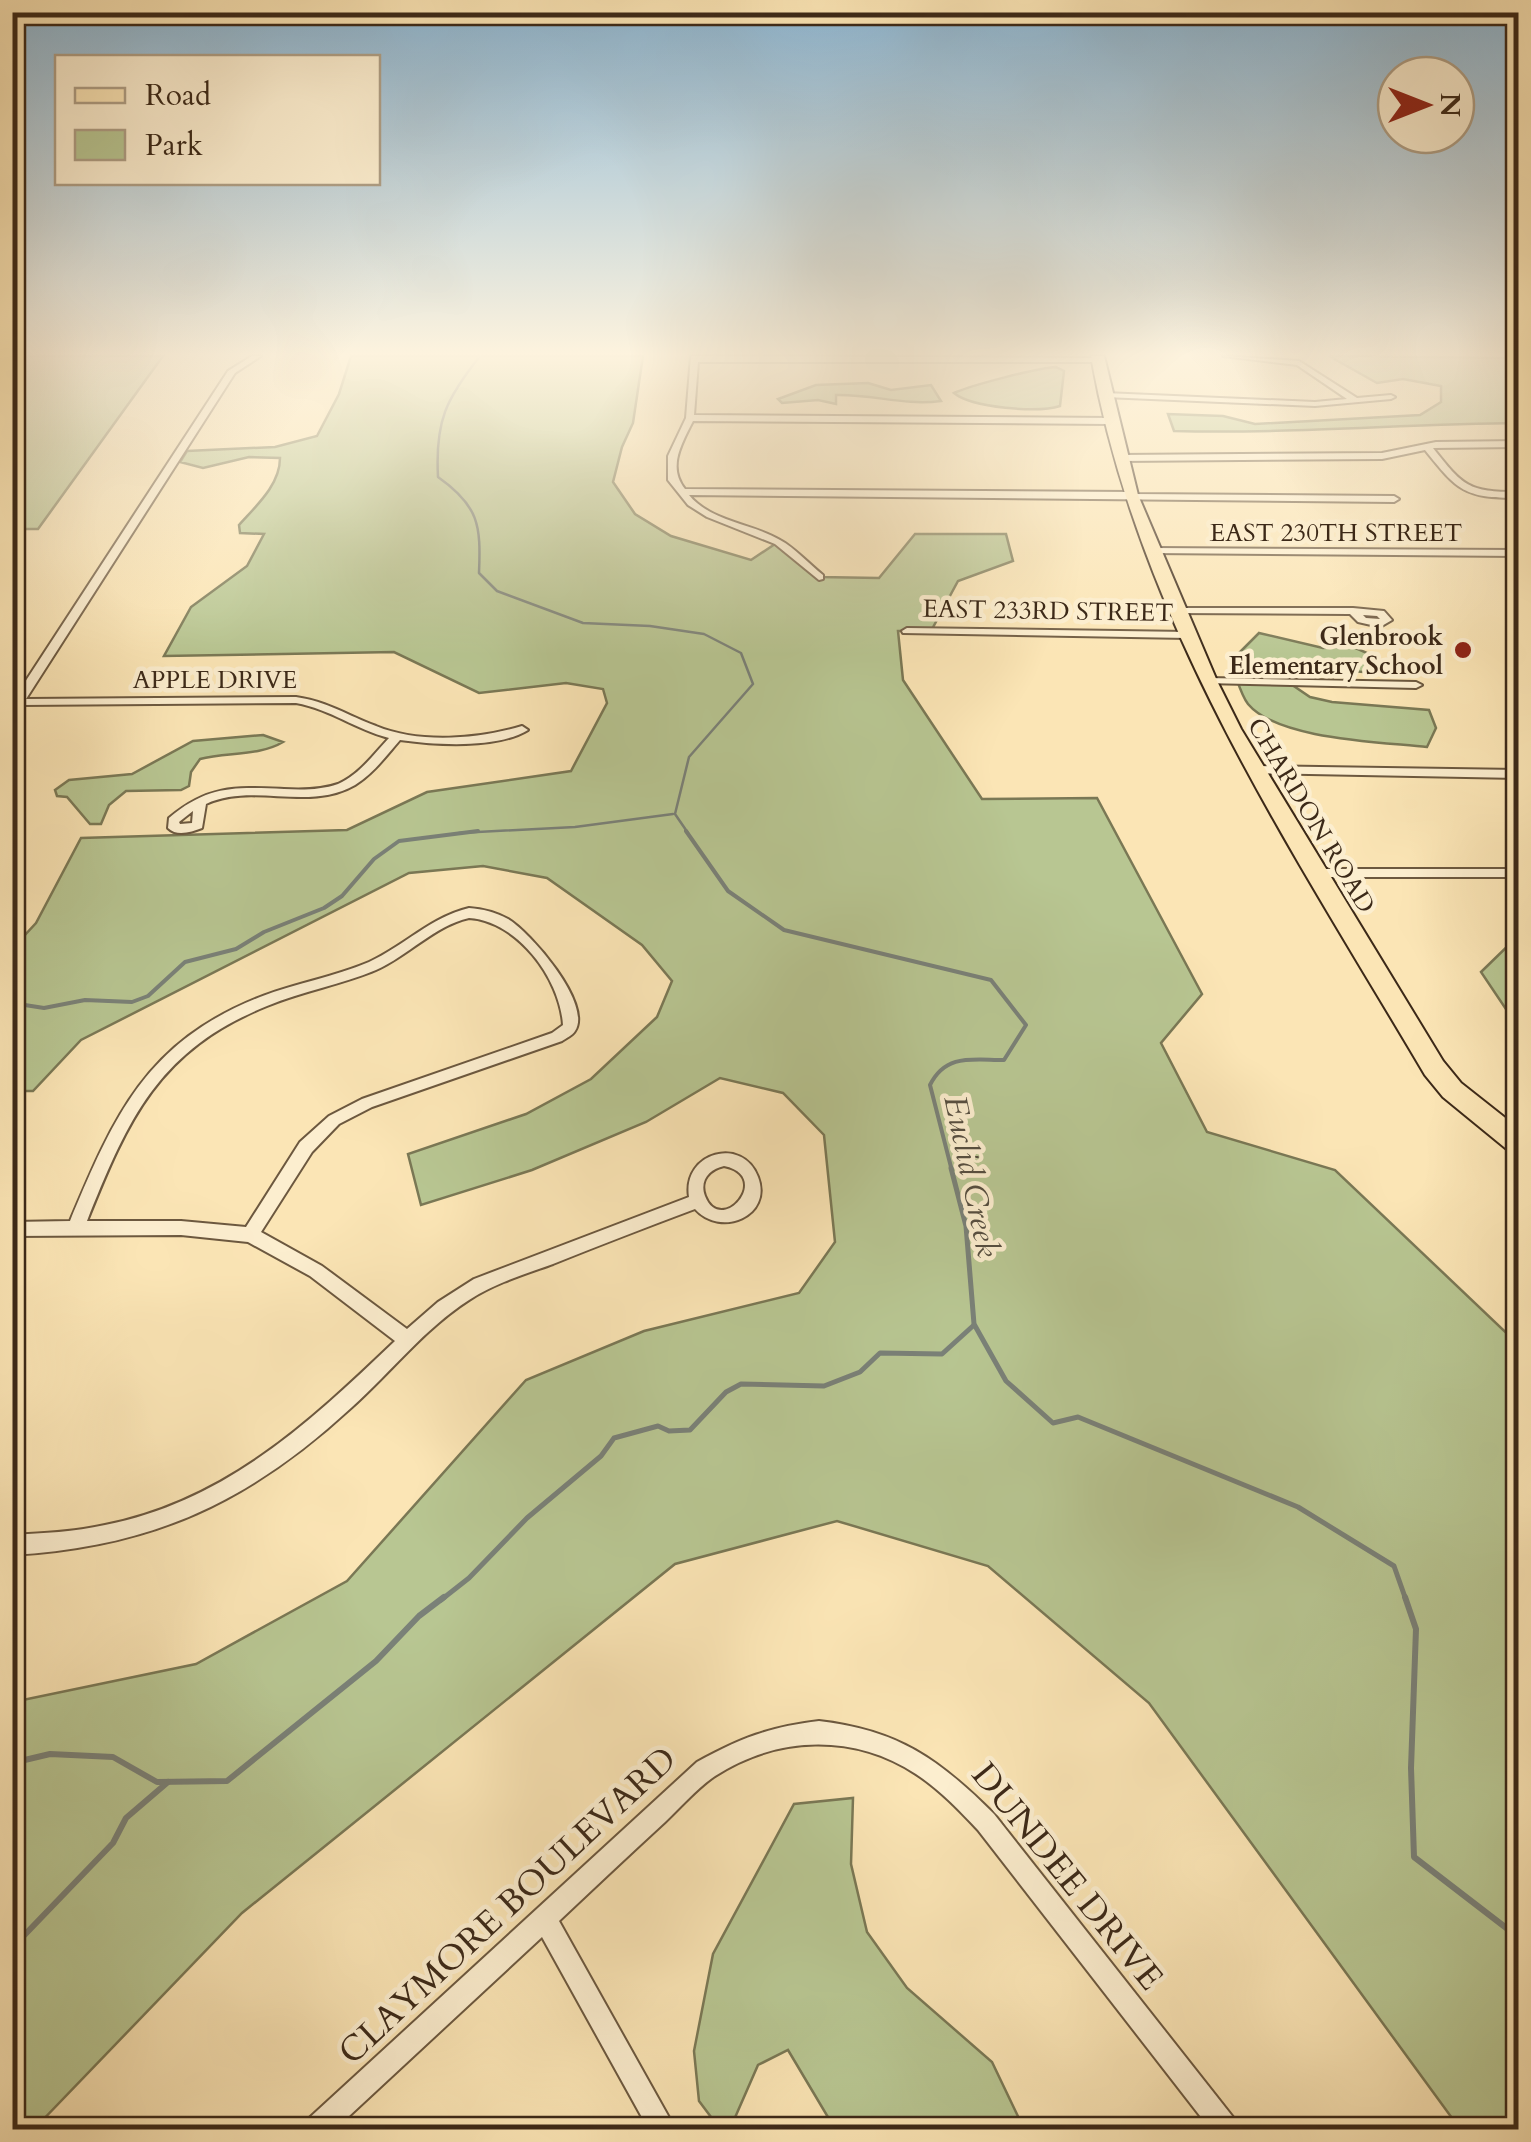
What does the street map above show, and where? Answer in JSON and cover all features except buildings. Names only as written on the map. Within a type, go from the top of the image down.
[{"type":"main road","name":"CHARDON ROAD","points":[[1120,458],[1131,496],[1188,635],[1255,770],[1434,1068],[1452,1090],[1518,1142]]},
{"type":"street","points":[[15,706],[177,456]]},
{"type":"street","points":[[672,456],[673,480],[681,492],[710,516],[778,542],[818,577]]},
{"type":"street","points":[[1120,458],[1382,456]]},
{"type":"street","points":[[1435,456],[1460,488],[1484,495],[1518,495]]},
{"type":"street","points":[[681,492],[1394,498]]},
{"type":"street","name":"EAST 230TH STREET","points":[[1154,551],[1518,553]]},
{"type":"street","points":[[1178,611],[1353,612]]},
{"type":"street","name":"EAST 233RD STREET","points":[[907,631],[1188,635]]},
{"type":"street","points":[[1208,681],[1416,685]]},
{"type":"street","name":"APPLE DRIVE","points":[[15,706],[296,700],[326,705],[374,730],[397,737],[497,738],[522,730]]},
{"type":"street","points":[[200,801],[240,790],[336,788],[354,779],[397,737]]},
{"type":"street","points":[[1255,770],[1518,774]]},
{"type":"street","points":[[1316,873],[1518,873]]},
{"type":"street","points":[[76,1228],[126,1112],[156,1074],[202,1035],[259,1003],[389,958],[453,917],[468,913],[484,912],[498,919],[544,957],[572,1014],[570,1027],[557,1037],[367,1103],[334,1120],[306,1147],[250,1235]]},
{"type":"street","points":[[12,1545],[53,1545],[131,1530],[205,1504],[284,1452],[336,1410],[454,1298],[480,1284],[696,1200]]},
{"type":"street","points":[[12,1229],[181,1228],[250,1235],[316,1271],[409,1341]]},
{"type":"street","name":"DUNDEE DRIVE","points":[[754,1744],[796,1733],[856,1735],[911,1755],[942,1777],[986,1822],[1226,2130]]},
{"type":"street","name":"CLAYMORE BOULEVARD","points":[[315,2130],[705,1770],[754,1744]]},
{"type":"street","points":[[544,1918],[663,2130]]},
{"type":"green space","points":[[13,456],[91,456],[38,529],[13,529]]},
{"type":"green space","points":[[184,456],[620,456],[613,482],[635,514],[671,536],[751,560],[778,542],[819,577],[879,578],[915,534],[1006,534],[1013,561],[958,581],[931,631],[898,631],[903,680],[982,799],[1097,798],[1202,994],[1161,1043],[1207,1132],[1335,1170],[1518,1344],[1518,2129],[1460,2129],[1149,1703],[988,1566],[837,1521],[675,1564],[242,1913],[34,2129],[13,2129],[13,1702],[196,1664],[347,1581],[526,1380],[644,1331],[799,1293],[835,1242],[824,1135],[783,1093],[720,1078],[646,1122],[532,1170],[421,1205],[408,1154],[526,1114],[591,1079],[657,1017],[672,981],[642,945],[547,878],[483,866],[409,873],[81,1040],[33,1091],[13,1091],[12,949],[36,923],[81,838],[347,830],[427,792],[571,771],[607,703],[603,689],[566,683],[479,693],[394,652],[164,656],[191,607],[247,566],[264,534],[240,533],[239,525],[272,486],[280,458],[249,457],[203,468],[180,462]]},
{"type":"green space","points":[[1259,633],[1323,648],[1351,646],[1367,653],[1377,667],[1374,673],[1318,668],[1282,678],[1310,697],[1332,702],[1429,710],[1436,728],[1427,747],[1332,737],[1262,716],[1245,700],[1230,662]]},
{"type":"green space","points":[[263,735],[283,742],[264,750],[200,759],[191,772],[189,786],[181,790],[126,791],[109,805],[101,824],[90,824],[67,797],[57,796],[55,790],[69,780],[132,774],[193,741]]},
{"type":"green space","points":[[1518,936],[1518,1027],[1481,972]]},
{"type":"green space","points":[[853,1798],[851,1864],[867,1932],[907,1988],[992,2062],[1024,2129],[835,2129],[788,2050],[758,2065],[730,2129],[720,2129],[699,2101],[694,2051],[713,1954],[794,1804]]},
{"type":"waterway","name":"Euclid Creek","points":[[438,456],[438,477],[462,497],[475,518],[479,573],[497,591],[583,623],[650,626],[704,634],[741,653],[753,684],[689,757],[675,814],[688,833]]},
{"type":"waterway","points":[[464,833],[575,827],[673,814]]},
{"type":"waterway","points":[[464,833],[478,831]]},
{"type":"waterway","name":"Euclid Creek","points":[[686,831],[728,891],[784,930],[991,980],[1026,1025],[1004,1060],[952,1063],[930,1085],[952,1171]]},
{"type":"waterway","points":[[459,833],[464,833]]},
{"type":"waterway","points":[[12,1003],[44,1008],[85,1000],[132,1002],[148,996],[185,962],[236,949],[264,932],[324,908],[342,896],[374,859],[399,841],[464,833]]},
{"type":"waterway","name":"Euclid Creek","points":[[951,1168],[966,1226],[974,1324],[1006,1381],[1053,1423],[1078,1417],[1298,1507],[1394,1566],[1406,1600]]},
{"type":"waterway","points":[[441,1600],[469,1578],[527,1518],[601,1456],[614,1438],[658,1426],[669,1431],[690,1430],[726,1392],[741,1384],[824,1386],[860,1372],[880,1353],[942,1354],[974,1325]]},
{"type":"waterway","points":[[12,1763],[50,1754],[113,1757],[157,1782],[227,1781],[376,1661],[419,1616],[444,1597]]},
{"type":"waterway","name":"Euclid Creek","points":[[1405,1597],[1416,1629],[1411,1768],[1414,1857],[1518,1937]]},
{"type":"waterway","points":[[12,1948],[113,1843],[126,1818],[168,1782]]},
{"type":"place","name":"Glenbrook Elementary School","points":[[1463,650]]}]
